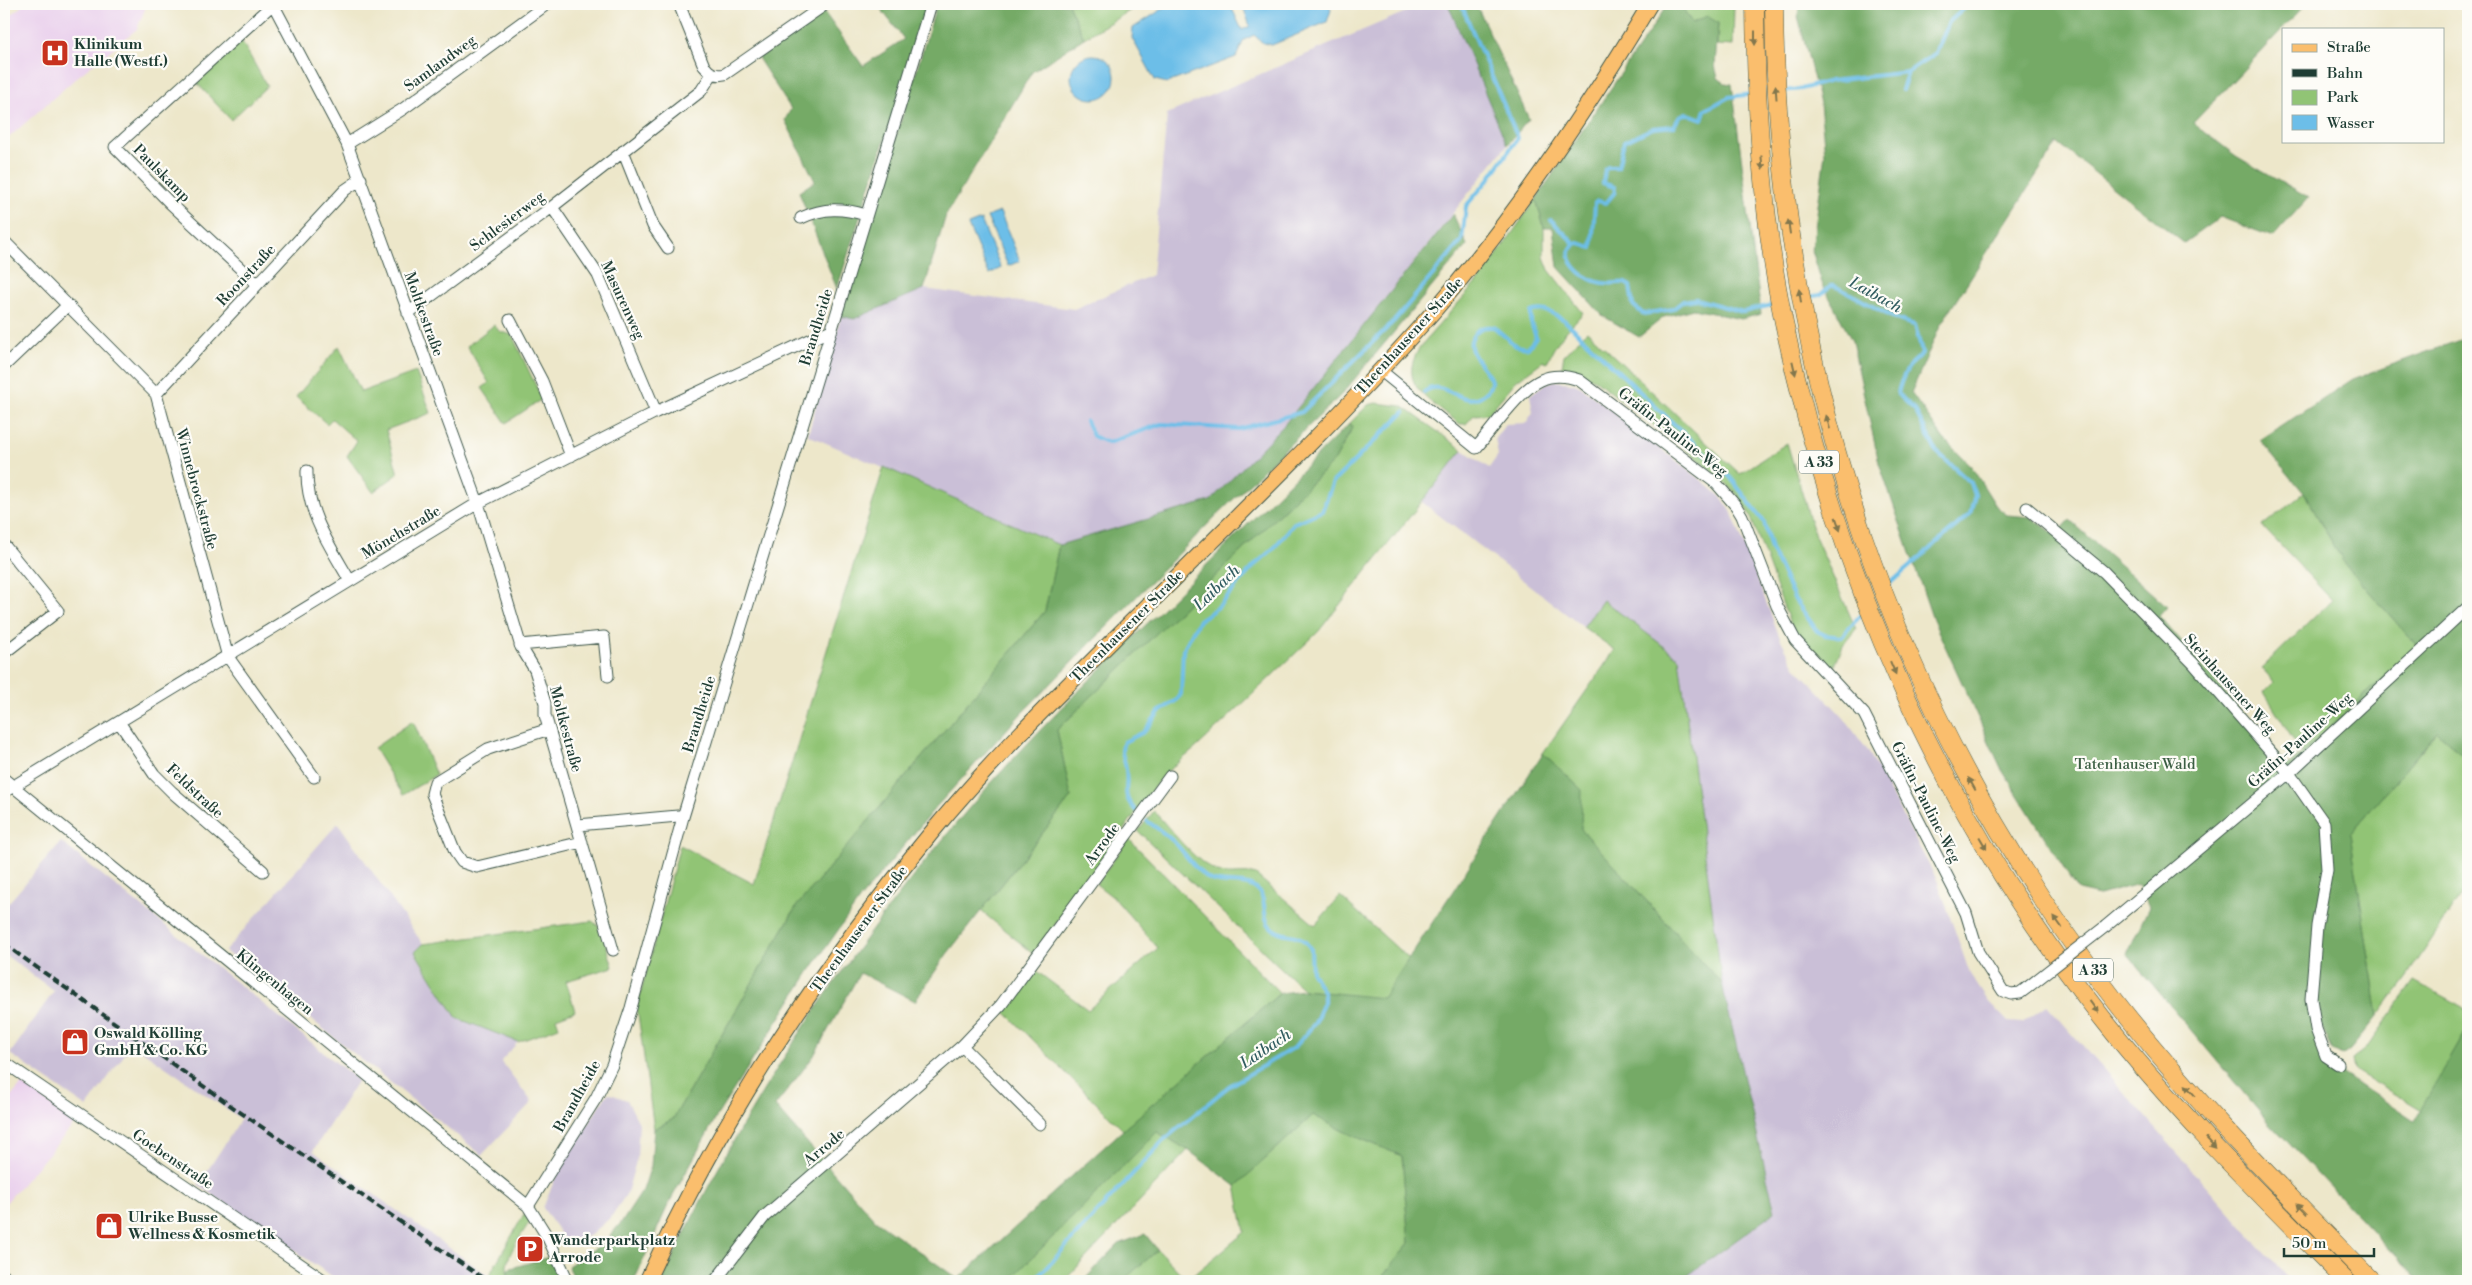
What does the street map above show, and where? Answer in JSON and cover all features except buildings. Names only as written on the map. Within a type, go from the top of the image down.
[{"type":"highway","name":"A 33","points":[[1755,4],[1755,72],[1758,114],[1783,320],[1804,411],[1836,516],[1874,623],[1898,681],[1944,773],[1984,845],[2042,936],[2102,1018],[2158,1086],[2242,1176],[2346,1281]]},
{"type":"highway","name":"A 33","points":[[1774,4],[1775,70],[1785,197],[1803,317],[1836,452],[1857,522],[1889,605],[1931,704],[1969,779],[2001,835],[2055,918],[2120,1007],[2172,1070],[2253,1159],[2372,1281]]},
{"type":"main road","name":"Theenhausener Straße","points":[[647,1281],[713,1147],[827,969],[934,830],[1028,725],[1273,481],[1434,311],[1487,246],[1535,181],[1622,51],[1650,4]]},
{"type":"street","name":"Moltkestraße","points":[[273,4],[347,144],[478,503],[504,585],[505,601],[520,645],[535,670],[545,703],[549,729],[578,825],[612,950]]},
{"type":"street","name":"Paulskamp","points":[[257,284],[169,202],[115,147],[273,4]]},
{"type":"street","name":"Samlandweg","points":[[347,144],[403,108],[547,4]]},
{"type":"street","points":[[679,4],[704,66],[712,74],[725,74],[826,4]]},
{"type":"street","name":"Brandheide","points":[[528,1206],[596,1098],[612,1065],[631,1008],[683,817],[931,4]]},
{"type":"street","name":"Schlesierweg","points":[[408,314],[552,207],[701,91],[712,74]]},
{"type":"street","points":[[623,151],[653,226],[668,248]]},
{"type":"street","name":"Roonstraße","points":[[156,394],[345,190],[360,179]]},
{"type":"street","name":"Masurenweg","points":[[552,207],[598,275],[656,412]]},
{"type":"street","points":[[801,218],[829,209],[845,209],[866,216]]},
{"type":"street","name":"Winnebrockstraße","points":[[4,241],[156,394],[228,657],[314,777]]},
{"type":"street","points":[[4,366],[68,305]]},
{"type":"street","points":[[510,320],[542,381],[571,456]]},
{"type":"street","name":"Mönchstraße","points":[[6,786],[228,657],[478,503],[656,412],[831,330]]},
{"type":"street","name":"Gräfin-Pauline-Weg","points":[[1380,370],[1476,448],[1512,405],[1537,382],[1553,376],[1579,380],[1716,483],[1742,516],[1776,606],[1795,640],[1864,714],[1966,913],[1978,952],[2003,991],[2011,994],[2020,993],[2106,926],[2289,772],[2468,607]]},
{"type":"street","points":[[307,471],[307,491],[322,533],[350,581]]},
{"type":"street","name":"Steinhausener Weg","points":[[2027,508],[2104,572],[2193,663],[2289,772],[2324,823],[2327,870],[2317,926],[2311,999],[2316,1029],[2326,1056],[2338,1064]]},
{"type":"street","points":[[4,545],[58,611],[4,653]]},
{"type":"street","points":[[520,645],[604,637],[608,676]]},
{"type":"street","name":"Feldstraße","points":[[118,722],[154,774],[263,871]]},
{"type":"street","points":[[549,729],[488,749],[436,782],[432,794],[455,852],[462,862],[478,867],[582,842]]},
{"type":"street","name":"Arrode","points":[[715,1281],[765,1216],[962,1046],[1002,1005],[1170,776]]},
{"type":"street","name":"Klingenhagen","points":[[6,786],[528,1206]]},
{"type":"street","points":[[578,825],[683,817]]},
{"type":"street","points":[[962,1046],[1040,1124]]},
{"type":"street","name":"Goebenstraße","points":[[4,1062],[325,1281]]},
{"type":"street","points":[[528,1206],[548,1238],[568,1281]]},
{"type":"street","points":[[4,1276],[12,1281]]},
{"type":"shaded area","name":"Klinikum Halle (Westf.)","points":[[24,4],[147,4],[137,29],[76,78],[6,140],[4,138],[4,21]]},
{"type":"shaded area","points":[[1424,4],[1448,4],[1507,145],[1284,425],[1210,501],[1059,545],[808,435],[841,316],[854,319],[924,289],[1074,309],[1152,275],[1167,114]]},
{"type":"shaded area","points":[[1554,381],[1572,383],[1581,387],[1722,498],[1731,511],[1780,638],[1795,666],[1844,718],[1868,751],[1938,882],[1970,974],[1988,1001],[2008,1022],[2022,1023],[2047,1005],[2290,1281],[1680,1281],[1775,1212],[1722,984],[1603,600],[1583,627],[1422,502],[1463,450],[1489,468],[1498,455],[1495,438],[1506,424],[1526,423],[1533,412],[1530,395],[1545,384]]},
{"type":"shaded area","points":[[338,823],[423,944],[415,953],[457,1018],[518,1042],[501,1061],[532,1102],[482,1155],[225,951]]},
{"type":"shaded area","points":[[61,842],[358,1080],[313,1151],[493,1279],[491,1281],[339,1281],[198,1185],[241,1119],[132,1044],[87,1107],[10,1054],[54,991],[4,954],[4,908]]},
{"type":"shaded area","points":[[22,1084],[76,1122],[4,1205],[4,1105]]},
{"type":"shaded area","points":[[608,1093],[627,1100],[639,1123],[637,1158],[627,1193],[611,1217],[592,1234],[568,1245],[543,1208],[559,1169]]},
{"type":"green space","points":[[877,4],[928,4],[837,289],[799,192],[815,181],[785,120],[791,109],[758,58],[824,12],[863,66],[904,39]]},
{"type":"green space","points":[[937,4],[1068,4],[1084,38],[1032,72],[946,215],[924,289],[854,319],[841,316]]},
{"type":"green space","points":[[1068,4],[1141,4],[1084,38]]},
{"type":"green space","points":[[1448,4],[1476,4],[1529,119],[1507,145]]},
{"type":"green space","points":[[1668,4],[1680,4],[1692,23],[1707,16],[1718,23],[1715,66],[1718,78],[1725,83],[1732,84],[1761,314],[1741,319],[1693,309],[1664,317],[1639,337],[1603,316],[1558,267],[1553,228],[1544,228],[1536,199]]},
{"type":"green space","points":[[1680,4],[1734,4],[1733,46],[1717,45],[1718,23],[1692,23]]},
{"type":"green space","name":"Tatenhauser Wald","points":[[1799,4],[2306,4],[2193,123],[2236,156],[2308,198],[2273,237],[2220,217],[2184,243],[2057,143],[1941,324],[1911,393],[1943,438],[1971,466],[1996,506],[2007,515],[2031,517],[2056,535],[2070,520],[2167,607],[2159,616],[2288,766],[2417,646],[2344,563],[2304,493],[2260,440],[2353,379],[2468,337],[2468,760],[2437,732],[2350,834],[2378,1016],[2350,1050],[2342,1056],[2333,1051],[2319,1022],[2324,1057],[2337,1070],[2414,1121],[2468,1028],[2468,1281],[2420,1281],[2263,1116],[2127,954],[2149,907],[2139,884],[2099,895],[2078,890],[2002,770],[1933,620],[1879,463],[1852,341],[1822,283],[1812,250],[1825,154],[1820,104],[1798,16]]},
{"type":"green space","points":[[241,40],[267,86],[231,120],[197,83]]},
{"type":"green space","points":[[1536,199],[1544,228],[1544,257],[1549,270],[1583,313],[1558,342],[1547,363],[1543,361],[1516,381],[1488,414],[1474,415],[1466,424],[1460,424],[1437,407],[1418,389],[1413,380],[1412,369],[1415,356],[1424,342],[1483,275]]},
{"type":"green space","points":[[1453,214],[1467,245],[1342,394],[1215,517],[1020,715],[935,808],[860,899],[813,966],[718,1114],[669,1203],[634,1281],[576,1281],[568,1266],[605,1242],[624,1219],[643,1190],[651,1166],[654,1129],[673,1119],[796,907],[1045,611],[1059,545],[1210,501],[1284,425]]},
{"type":"green space","points":[[494,325],[499,331],[512,335],[542,399],[506,423],[482,388],[489,383],[467,346]]},
{"type":"green space","points":[[1587,331],[1740,474],[1787,443],[1815,536],[1856,629],[1843,645],[1834,668],[1829,669],[1800,638],[1789,621],[1750,515],[1735,492],[1698,459],[1594,379],[1562,366],[1564,355]]},
{"type":"green space","points":[[339,346],[361,392],[416,372],[431,413],[386,430],[398,474],[373,492],[347,456],[357,441],[332,419],[327,424],[296,397]]},
{"type":"green space","points":[[1376,403],[1402,406],[1463,450],[1318,632],[1197,747],[1163,775],[1034,954],[981,911],[1071,797],[1057,730],[1335,460],[1353,427],[1350,423],[1368,405]]},
{"type":"green space","points":[[1350,423],[1353,426],[1335,460],[1057,730],[1071,797],[947,954],[915,1001],[860,973],[813,1057],[775,1106],[875,1220],[958,1279],[1123,1130],[1280,993],[1304,990],[1383,998],[1543,753],[1582,790],[1581,829],[1722,984],[1775,1212],[1680,1281],[1379,1281],[1409,1243],[1402,1156],[1345,1132],[1313,1115],[1236,1186],[1188,1150],[1157,1132],[1009,1281],[662,1281],[692,1218],[761,1094],[840,975],[925,861],[992,782],[1061,709]]},
{"type":"green space","points":[[884,467],[1059,545],[1045,611],[796,907],[673,1119],[654,1129],[637,1007],[680,845],[754,884]]},
{"type":"green space","points":[[2304,493],[2344,563],[2417,646],[2302,753],[2264,692],[2274,682],[2262,668],[2332,600],[2262,526]]},
{"type":"green space","points":[[1603,600],[1679,658],[1722,984],[1581,829],[1581,790],[1543,753],[1615,650],[1583,627]]},
{"type":"green space","points":[[413,721],[436,775],[403,795],[374,748]]},
{"type":"green space","points":[[2437,732],[2468,760],[2468,884],[2407,977],[2378,1016],[2350,834]]},
{"type":"green space","points":[[1154,811],[1184,845],[1209,867],[1223,873],[1256,875],[1315,925],[1340,896],[1409,959],[1383,999],[1304,990],[1138,831]]},
{"type":"green space","points":[[1129,839],[1280,993],[1123,1130],[1002,1009],[1035,970],[1088,1010],[1158,948],[1114,898],[1096,884]]},
{"type":"green space","points":[[592,921],[601,928],[613,967],[566,981],[575,1011],[556,1018],[559,1027],[518,1042],[457,1018],[415,952],[423,944]]},
{"type":"green space","points":[[2415,981],[2468,1010],[2468,1028],[2421,1110],[2354,1070],[2352,1060],[2366,1049]]},
{"type":"green space","points":[[1313,1115],[1345,1132],[1402,1156],[1409,1243],[1379,1281],[1120,1281],[1158,1250],[1187,1280],[1245,1232],[1236,1186]]},
{"type":"green space","points":[[1157,1131],[1188,1150],[1064,1281],[1009,1281]]},
{"type":"green space","points":[[524,1214],[530,1221],[512,1251],[507,1267],[512,1281],[497,1281],[489,1276]]},
{"type":"green space","points":[[1145,1234],[1158,1250],[1122,1281],[1083,1281],[1119,1244]]},
{"type":"green space","points":[[549,1257],[560,1281],[512,1281],[508,1276],[508,1269]]},
{"type":"water","points":[[1170,4],[1230,4],[1242,30],[1250,26],[1242,4],[1329,4],[1331,10],[1327,22],[1272,45],[1263,43],[1254,35],[1244,40],[1236,57],[1167,83],[1155,80],[1132,38],[1133,28]]},
{"type":"water","points":[[1089,55],[1097,55],[1109,61],[1115,77],[1109,93],[1097,99],[1089,99],[1077,93],[1071,81],[1071,73],[1077,61]]},
{"type":"water","points":[[1000,212],[1020,261],[1008,266],[987,217]]},
{"type":"water","points":[[981,220],[1001,268],[989,274],[968,225]]},
{"type":"waterway","points":[[1086,421],[1093,436],[1108,443],[1161,424],[1239,429],[1302,412],[1395,320],[1462,240],[1466,206],[1489,179],[1518,138],[1461,4]]},
{"type":"waterway","name":"Laibach","points":[[1782,91],[1801,89],[1831,81],[1908,72],[1936,53],[1949,22],[1969,4]]},
{"type":"waterway","points":[[1902,90],[1908,72]]},
{"type":"waterway","name":"Laibach","points":[[1753,94],[1729,97],[1705,110],[1702,119],[1686,113],[1680,116],[1674,126],[1653,128],[1624,142],[1618,167],[1608,167],[1605,170],[1603,183],[1614,187],[1615,192],[1606,203],[1598,201],[1595,203],[1592,248],[1576,243],[1572,247],[1570,258],[1576,268],[1590,279],[1604,283],[1625,283],[1630,286],[1633,305],[1643,314],[1673,309],[1683,301],[1696,299],[1743,312],[1776,304]]},
{"type":"waterway","points":[[1551,220],[1575,244]]},
{"type":"waterway","name":"Laibach","points":[[1808,297],[1820,295],[1830,286],[1834,286],[1895,318],[1915,325],[1922,353],[1908,368],[1898,394],[1915,410],[1936,451],[1971,483],[1975,495],[1970,514],[1887,586]]},
{"type":"waterway","name":"Laibach","points":[[1424,392],[1431,388],[1438,388],[1468,399],[1484,394],[1489,389],[1491,381],[1472,352],[1472,339],[1476,332],[1484,327],[1494,327],[1516,346],[1528,348],[1536,337],[1531,323],[1531,312],[1540,310],[1552,314],[1564,320],[1730,477],[1764,522],[1771,549],[1795,600],[1817,631],[1825,635],[1841,637],[1864,612]]},
{"type":"waterway","name":"Laibach","points":[[1136,811],[1128,800],[1126,791],[1127,776],[1122,753],[1124,742],[1144,732],[1159,712],[1178,699],[1181,694],[1183,650],[1199,620],[1218,607],[1256,564],[1274,548],[1294,523],[1322,511],[1333,482],[1404,412]]},
{"type":"waterway","name":"Laibach","points":[[1034,1281],[1165,1139],[1229,1086],[1295,1047],[1315,1023],[1324,1002],[1324,993],[1312,973],[1311,949],[1296,936],[1277,931],[1268,924],[1261,894],[1247,885],[1221,883],[1209,879],[1196,868],[1174,842],[1147,821]]},
{"type":"railway","points":[[4,944],[237,1110],[487,1281]]},
{"type":"place","name":"Klinikum Halle (Westf.)","points":[[55,53]]},
{"type":"place","name":"Oswald Kölling GmbH & Co. KG","points":[[75,1042]]},
{"type":"place","name":"Ulrike Busse Wellness & Kosmetik","points":[[109,1226]]},
{"type":"place","name":"Wanderparkplatz Arrode","points":[[530,1249]]}]
